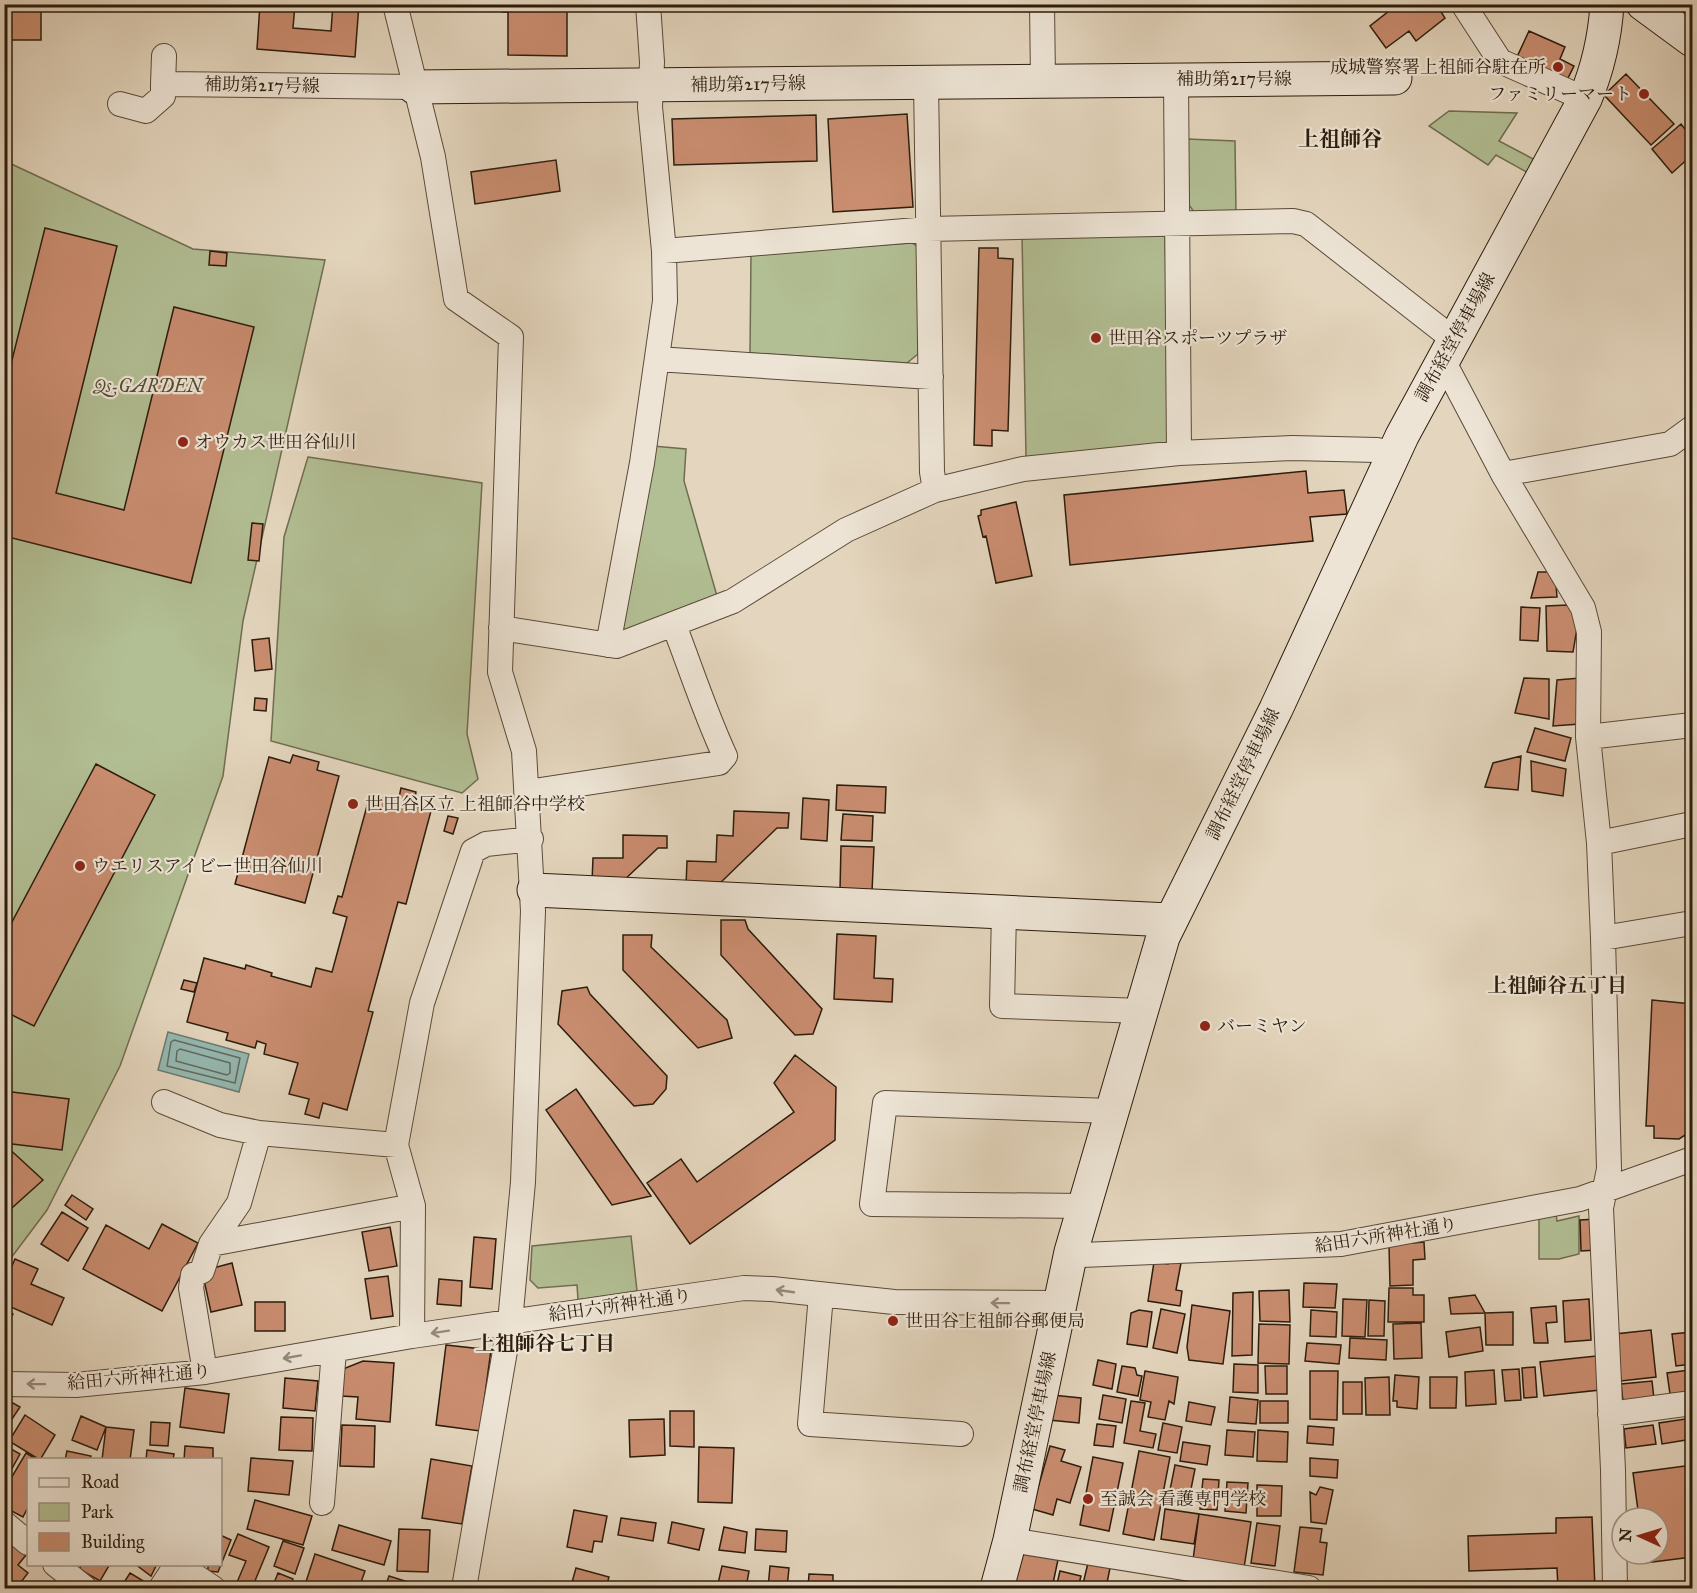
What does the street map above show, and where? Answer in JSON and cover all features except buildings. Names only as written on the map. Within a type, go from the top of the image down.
[{"type":"main road","name":"調布経堂停車場線","points":[[997,1588],[1010,1540],[1071,1252],[1111,1111],[1170,920],[1276,708],[1393,453],[1585,99],[1596,74],[1605,35],[1607,4]]},
{"type":"main road","points":[[1643,4],[1692,40]]},
{"type":"main road","name":"補助第217号線","points":[[414,87],[1395,78]]},
{"type":"main road","points":[[534,890],[1170,920]]},
{"type":"street","points":[[394,4],[434,157],[456,299],[511,337],[500,672],[524,751],[534,890],[523,1182],[510,1322],[464,1588]]},
{"type":"street","points":[[608,645],[642,463],[664,301],[664,252],[650,107],[648,4]]},
{"type":"street","points":[[1042,4],[1043,80]]},
{"type":"street","points":[[1463,4],[1500,61],[1585,99]]},
{"type":"street","points":[[120,104],[146,111],[163,96],[164,56]]},
{"type":"street","points":[[1176,79],[1179,453]]},
{"type":"street","points":[[926,82],[934,490]]},
{"type":"street","name":"補助第217号線","points":[[163,84],[414,87]]},
{"type":"street","points":[[664,252],[929,230],[1176,222],[1293,221],[1306,224],[1447,350],[1446,366],[1503,474],[1583,608],[1589,632],[1588,736],[1599,843],[1603,938],[1609,1169],[1601,1208],[1615,1588]]},
{"type":"street","points":[[657,359],[931,377]]},
{"type":"street","points":[[1503,474],[1670,444],[1692,428]]},
{"type":"street","points":[[501,628],[616,646],[733,601],[846,530],[934,490],[1023,469],[1179,453],[1292,448],[1377,450],[1393,453]]},
{"type":"street","points":[[527,792],[719,763],[725,756],[704,710],[694,676],[674,625]]},
{"type":"street","points":[[1588,736],[1692,725]]},
{"type":"street","points":[[1599,843],[1692,824]]},
{"type":"street","points":[[412,1336],[413,1206],[396,1145],[422,1003],[472,851],[486,844],[531,839]]},
{"type":"street","points":[[1004,911],[1002,1006],[1142,1011]]},
{"type":"street","points":[[1603,938],[1692,923]]},
{"type":"street","points":[[164,1102],[220,1125],[259,1133],[396,1145]]},
{"type":"street","points":[[1084,1206],[872,1204],[885,1103],[1111,1111]]},
{"type":"street","points":[[205,1372],[191,1288],[193,1275],[202,1271],[211,1244],[239,1203],[259,1133]]},
{"type":"street","name":"給田六所神社通り","points":[[1071,1252],[1082,1255],[1341,1244],[1580,1199],[1692,1159]]},
{"type":"street","points":[[211,1244],[413,1206]]},
{"type":"street","name":"給田六所神社通り","points":[[4,1384],[76,1385],[205,1372],[412,1336],[744,1288],[894,1302],[1059,1303]]},
{"type":"street","points":[[821,1296],[810,1424],[961,1434]]},
{"type":"street","points":[[322,1503],[334,1350]]},
{"type":"street","points":[[1610,1414],[1692,1403]]},
{"type":"street","points":[[4,1523],[27,1542]]},
{"type":"street","points":[[1010,1540],[1309,1588]]},
{"type":"street","points":[[57,1566],[84,1588]]},
{"type":"street","points":[[161,1588],[173,1570],[183,1568],[213,1588]]},
{"type":"green space","points":[[1449,111],[1517,113],[1499,141],[1537,161],[1530,174],[1496,155],[1488,165],[1429,126]]},
{"type":"green space","points":[[1187,139],[1235,141],[1236,213],[1194,212],[1189,205]]},
{"type":"green space","name":"Qs-GARDEN","points":[[5,161],[193,249],[325,260],[243,621],[223,776],[120,1066],[47,1210],[5,1266]]},
{"type":"green space","name":"世田谷スポーツプラザ","points":[[1165,230],[1170,443],[1026,457],[1022,234]]},
{"type":"green space","points":[[912,243],[921,249],[918,354],[907,363],[750,353],[751,254]]},
{"type":"green space","points":[[653,446],[686,449],[684,481],[717,596],[618,635]]},
{"type":"green space","points":[[308,457],[482,483],[467,734],[478,779],[462,793],[271,741],[284,537]]},
{"type":"green space","points":[[1556,1214],[1557,1221],[1579,1216],[1579,1254],[1559,1259],[1539,1259],[1539,1218]]},
{"type":"green space","points":[[631,1236],[637,1291],[578,1300],[577,1285],[538,1288],[530,1280],[532,1246]]},
{"type":"water","points":[[168,1032],[249,1054],[239,1092],[158,1070]]},
{"type":"place","name":"成城警察署上祖師谷駐在所","points":[[1558,67]]},
{"type":"place","name":"ファミリーマート","points":[[1644,94]]},
{"type":"place","name":"世田谷スポーツプラザ","points":[[1096,338]]},
{"type":"place","name":"オウカス世田谷仙川","points":[[183,442]]},
{"type":"place","name":"世田谷区立 上祖師谷中学校","points":[[353,804]]},
{"type":"place","name":"ウエリスアイビー世田谷仙川","points":[[80,866]]},
{"type":"place","name":"バーミヤン","points":[[1205,1026]]},
{"type":"place","name":"世田谷上祖師谷郵便局","points":[[893,1321]]},
{"type":"place","name":"至誠会 看護専門学校","points":[[1088,1499]]},
{"type":"district","name":"上祖師谷","points":[[1340,139]]},
{"type":"district","name":"上祖師谷五丁目","points":[[1557,985]]},
{"type":"district","name":"上祖師谷七丁目","points":[[545,1343]]}]
